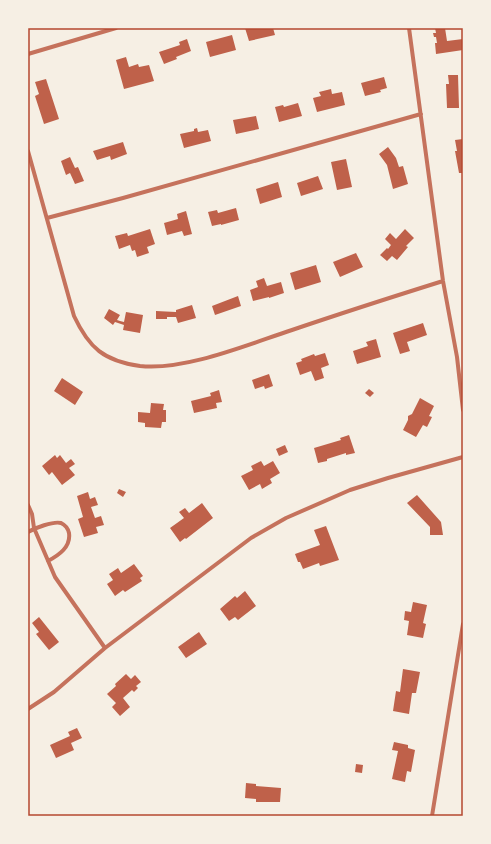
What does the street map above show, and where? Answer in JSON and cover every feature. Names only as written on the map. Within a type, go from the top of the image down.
[{"type":"street","points":[[28,54],[116,28]]},
{"type":"street","points":[[409,28],[442,281],[457,358],[463,410]]},
{"type":"street","points":[[47,218],[421,114]]},
{"type":"street","points":[[28,151],[74,316],[84,336],[93,347],[105,355],[126,363],[140,366],[160,366],[187,363],[233,350],[442,281]]},
{"type":"street","points":[[28,709],[54,692],[105,648],[251,538],[286,518],[350,490],[463,457]]},
{"type":"street","points":[[28,505],[32,514],[34,528],[58,580],[105,648]]},
{"type":"street","points":[[28,532],[34,528],[58,523],[64,525],[68,530],[69,539],[65,548],[59,555],[48,561]]},
{"type":"street","points":[[432,816],[463,624]]},
{"type":"building","points":[[245,28],[273,28],[275,35],[249,41]]},
{"type":"building","points":[[435,28],[445,28],[447,41],[463,39],[463,50],[436,54],[435,43],[437,43],[436,37],[434,37],[433,33],[436,33]]},
{"type":"building","points":[[232,35],[236,50],[210,57],[206,42]]},
{"type":"building","points":[[187,39],[191,51],[164,64],[159,52],[180,45],[179,42]]},
{"type":"building","points":[[126,57],[129,67],[138,64],[139,67],[149,65],[154,81],[124,89],[116,60]]},
{"type":"building","points":[[448,75],[458,75],[459,108],[447,108],[446,84],[449,84]]},
{"type":"building","points":[[384,77],[387,88],[380,90],[381,92],[365,96],[361,83]]},
{"type":"building","points":[[46,79],[59,119],[44,124],[35,96],[39,94],[35,82]]},
{"type":"building","points":[[331,89],[332,94],[342,92],[345,105],[317,112],[313,98],[321,96],[319,92]]},
{"type":"building","points":[[298,103],[302,116],[279,122],[275,107],[283,105],[284,107]]},
{"type":"building","points":[[256,116],[259,129],[236,134],[233,120]]},
{"type":"building","points":[[197,128],[198,132],[208,130],[211,141],[184,148],[180,134],[194,131],[194,129]]},
{"type":"building","points":[[463,139],[463,173],[459,173],[455,151],[457,151],[455,140]]},
{"type":"building","points":[[123,142],[127,154],[111,160],[110,156],[97,160],[93,151]]},
{"type":"building","points":[[388,147],[396,158],[399,167],[403,166],[408,184],[393,189],[387,165],[379,154]]},
{"type":"building","points":[[70,157],[75,168],[78,167],[84,181],[75,184],[70,173],[66,175],[61,161]]},
{"type":"building","points":[[346,159],[352,187],[337,190],[331,162]]},
{"type":"building","points":[[318,176],[323,189],[301,196],[297,183]]},
{"type":"building","points":[[278,182],[282,197],[260,204],[256,189]]},
{"type":"building","points":[[236,208],[239,220],[212,226],[208,212],[217,210],[218,213]]},
{"type":"building","points":[[186,211],[192,234],[184,236],[182,231],[167,235],[164,223],[178,219],[177,214]]},
{"type":"building","points":[[150,229],[155,244],[147,247],[149,253],[137,257],[135,250],[132,251],[130,245],[119,249],[115,236],[127,233],[128,236]]},
{"type":"building","points":[[405,229],[414,238],[406,246],[408,247],[397,260],[392,256],[387,261],[380,255],[391,245],[385,239],[390,233],[396,239]]},
{"type":"building","points":[[356,253],[363,267],[340,277],[333,262]]},
{"type":"building","points":[[316,265],[321,282],[295,290],[290,273]]},
{"type":"building","points":[[264,278],[267,286],[281,282],[284,293],[253,301],[250,290],[258,287],[256,281]]},
{"type":"building","points":[[238,296],[241,306],[215,315],[212,306]]},
{"type":"building","points":[[192,305],[196,318],[178,323],[176,317],[156,319],[156,311],[176,312],[176,310]]},
{"type":"building","points":[[109,309],[120,315],[117,320],[124,322],[126,312],[143,315],[140,333],[123,330],[124,325],[115,322],[113,325],[104,318]]},
{"type":"building","points":[[423,323],[427,335],[407,342],[410,351],[400,354],[393,333]]},
{"type":"building","points":[[376,339],[381,357],[357,364],[353,351],[368,346],[366,342]]},
{"type":"building","points":[[325,353],[329,365],[321,368],[324,378],[315,381],[311,371],[300,375],[296,363],[302,361],[301,359],[314,354],[315,356]]},
{"type":"building","points":[[269,374],[273,386],[265,389],[264,386],[255,389],[252,380]]},
{"type":"building","points":[[62,378],[83,392],[75,405],[54,391]]},
{"type":"building","points":[[369,389],[374,393],[370,397],[365,393]]},
{"type":"building","points":[[219,390],[222,402],[216,403],[217,408],[194,413],[191,401],[211,396],[210,393]]},
{"type":"building","points":[[420,398],[434,406],[429,416],[432,417],[427,427],[423,425],[416,437],[403,430],[408,420],[408,416],[412,414]]},
{"type":"building","points":[[151,403],[164,404],[163,410],[166,410],[166,422],[162,422],[161,428],[145,427],[145,423],[138,422],[138,412],[150,413]]},
{"type":"building","points":[[349,435],[355,453],[346,455],[346,453],[318,463],[314,448],[341,440],[340,438]]},
{"type":"building","points":[[285,445],[288,452],[279,456],[276,449]]},
{"type":"building","points":[[55,455],[57,458],[60,455],[66,463],[71,459],[75,464],[69,468],[75,475],[62,485],[52,472],[49,475],[42,466]]},
{"type":"building","points":[[261,461],[264,466],[273,461],[280,473],[270,479],[272,483],[262,489],[260,484],[249,490],[241,476],[253,470],[251,466]]},
{"type":"building","points":[[119,489],[126,492],[123,497],[117,493]]},
{"type":"building","points":[[88,492],[90,499],[95,497],[98,505],[91,507],[95,518],[101,516],[104,525],[96,527],[98,533],[84,537],[78,519],[83,517],[77,496]]},
{"type":"building","points":[[417,495],[441,522],[443,535],[430,535],[430,527],[407,503]]},
{"type":"building","points":[[202,503],[213,518],[180,542],[170,528],[184,518],[179,512],[185,508],[189,513]]},
{"type":"building","points":[[326,526],[339,560],[320,566],[319,563],[303,569],[295,554],[320,545],[314,530]]},
{"type":"building","points":[[134,564],[143,576],[140,578],[142,581],[125,592],[123,590],[115,596],[107,584],[113,580],[109,574],[118,568],[121,573]]},
{"type":"building","points":[[245,591],[256,606],[238,620],[235,617],[229,621],[220,609],[235,596],[237,598]]},
{"type":"building","points":[[413,602],[427,605],[423,623],[426,624],[423,638],[407,635],[409,621],[404,620],[405,611],[411,612]]},
{"type":"building","points":[[39,617],[59,642],[49,650],[36,634],[39,632],[32,623]]},
{"type":"building","points":[[199,632],[207,644],[186,658],[178,647]]},
{"type":"building","points":[[403,669],[420,672],[416,693],[412,693],[409,714],[393,711],[396,691],[400,692]]},
{"type":"building","points":[[126,674],[131,679],[135,675],[141,682],[136,686],[138,688],[134,692],[132,690],[123,698],[130,707],[120,716],[112,707],[116,703],[107,694]]},
{"type":"building","points":[[77,728],[82,738],[71,743],[74,750],[56,758],[50,745],[70,736],[68,732]]},
{"type":"building","points":[[394,742],[408,745],[408,748],[415,750],[411,772],[407,771],[405,782],[392,779],[398,751],[392,750]]},
{"type":"building","points":[[356,764],[363,765],[362,773],[355,772]]},
{"type":"building","points":[[246,783],[256,784],[256,786],[281,788],[280,802],[256,802],[256,799],[245,798]]}]
